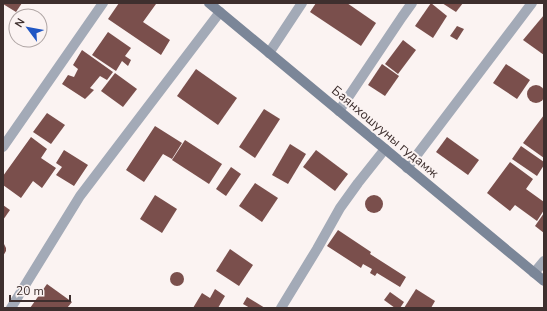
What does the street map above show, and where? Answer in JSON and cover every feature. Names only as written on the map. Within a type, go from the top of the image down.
[{"type":"main road","name":"Баянхошууны гудамж","points":[[209,3],[544,281]]},
{"type":"street","points":[[3,147],[103,3]]},
{"type":"street","points":[[269,53],[302,3]]},
{"type":"street","points":[[339,111],[412,3]]},
{"type":"street","points":[[407,168],[532,3]]},
{"type":"street","points":[[11,308],[80,196],[220,12]]},
{"type":"street","points":[[281,308],[340,208],[385,150]]},
{"type":"street","points":[[534,273],[544,261]]},
{"type":"building","points":[[22,3],[19,8],[10,8],[3,4]]},
{"type":"building","points":[[119,3],[156,4],[143,22],[170,40],[161,55],[108,19]]},
{"type":"building","points":[[316,3],[347,3],[376,23],[361,46],[310,12]]},
{"type":"building","points":[[431,3],[447,16],[433,38],[415,26]]},
{"type":"building","points":[[442,3],[463,3],[456,12]]},
{"type":"building","points":[[544,15],[544,55],[523,40]]},
{"type":"building","points":[[457,26],[464,29],[457,40],[450,36]]},
{"type":"building","points":[[108,32],[131,48],[125,56],[131,60],[128,66],[122,61],[116,71],[92,55]]},
{"type":"building","points":[[403,40],[416,50],[398,74],[385,64]]},
{"type":"building","points":[[82,50],[113,72],[107,80],[100,76],[90,88],[94,90],[85,99],[62,84],[68,75],[74,77],[78,69],[73,65]]},
{"type":"building","points":[[382,64],[399,76],[385,96],[368,85]]},
{"type":"building","points":[[506,64],[530,80],[517,99],[493,83]]},
{"type":"building","points":[[196,69],[237,98],[218,125],[177,96]]},
{"type":"building","points":[[115,73],[137,89],[123,107],[101,91]]},
{"type":"building","points":[[536,85],[542,88],[545,94],[542,100],[536,103],[530,100],[527,94],[530,88]]},
{"type":"building","points":[[264,109],[280,119],[255,158],[239,147]]},
{"type":"building","points":[[47,113],[65,125],[51,144],[33,132]]},
{"type":"building","points":[[544,115],[544,158],[523,143]]},
{"type":"building","points":[[155,126],[182,143],[172,159],[163,154],[144,182],[126,170]]},
{"type":"building","points":[[31,137],[47,149],[41,158],[56,168],[42,188],[33,181],[21,198],[3,185],[3,176]]},
{"type":"building","points":[[447,137],[479,160],[468,175],[436,152]]},
{"type":"building","points":[[185,140],[222,164],[209,184],[172,160]]},
{"type":"building","points":[[290,144],[306,154],[288,184],[272,175]]},
{"type":"building","points":[[521,146],[544,162],[544,165],[537,176],[512,159]]},
{"type":"building","points":[[64,150],[88,165],[74,186],[56,175],[62,167],[56,163]]},
{"type":"building","points":[[316,150],[348,174],[335,191],[303,167]]},
{"type":"building","points":[[510,162],[533,179],[526,189],[544,202],[544,210],[537,221],[515,205],[510,211],[487,193]]},
{"type":"building","points":[[231,167],[241,174],[226,196],[216,189]]},
{"type":"building","points":[[255,183],[278,198],[262,222],[239,206]]},
{"type":"building","points":[[155,195],[177,209],[162,233],[140,219]]},
{"type":"building","points":[[374,195],[380,198],[383,204],[380,210],[374,213],[368,210],[365,204],[368,198]]},
{"type":"building","points":[[3,205],[10,210],[3,220]]},
{"type":"building","points":[[544,213],[544,233],[535,226]]},
{"type":"building","points":[[338,230],[371,252],[370,254],[406,277],[400,287],[377,273],[375,276],[370,273],[372,269],[363,264],[361,268],[327,246]]},
{"type":"building","points":[[3,242],[6,251],[3,256]]},
{"type":"building","points":[[230,249],[253,265],[239,286],[216,271]]},
{"type":"building","points":[[174,272],[180,272],[184,276],[184,282],[180,286],[174,286],[170,282],[170,276]]},
{"type":"building","points":[[47,284],[72,302],[67,308],[30,308]]},
{"type":"building","points":[[215,289],[225,296],[218,308],[193,308],[202,293],[210,298]]},
{"type":"building","points":[[416,289],[435,301],[431,308],[404,308]]},
{"type":"building","points":[[390,292],[404,302],[400,308],[395,308],[384,300]]},
{"type":"building","points":[[247,297],[265,308],[250,308],[243,304]]}]
